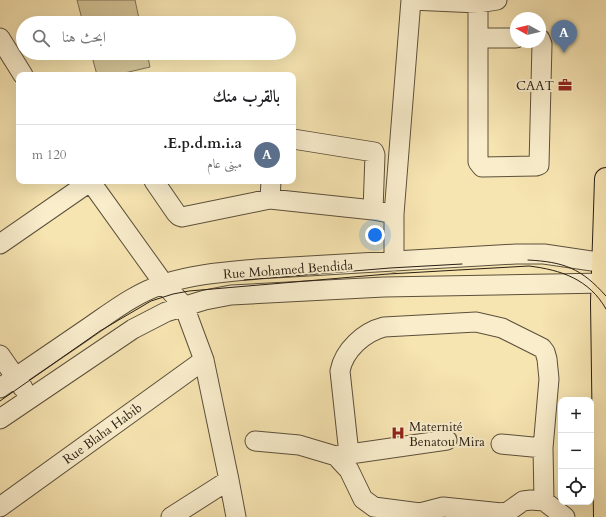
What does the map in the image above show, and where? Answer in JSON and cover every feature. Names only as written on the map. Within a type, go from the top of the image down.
[{"type":"main road","points":[[605,517],[602,302],[605,273],[606,179]]},
{"type":"street","points":[[394,262],[394,214],[411,0],[478,3],[497,0]]},
{"type":"street","points":[[478,3],[478,162],[483,168],[539,165],[542,48]]},
{"type":"street","points":[[0,38],[21,72]]},
{"type":"street","points":[[478,38],[510,38]]},
{"type":"street","points":[[296,139],[374,152],[373,210]]},
{"type":"street","points":[[0,244],[94,184]]},
{"type":"street","points":[[97,184],[164,284],[184,306],[204,360],[230,480],[236,517]]},
{"type":"street","points":[[156,184],[176,213],[179,216],[185,217],[271,190],[394,214]]},
{"type":"street","name":"Rue Mohamed Bendida","points":[[0,388],[118,307],[147,291],[164,284],[219,273],[484,256],[544,254],[605,273]]},
{"type":"street","points":[[0,419],[30,397],[132,329],[166,312],[205,300],[231,295],[384,287],[595,283],[605,273]]},
{"type":"street","points":[[544,501],[543,448],[549,378],[545,352],[542,348],[502,328],[476,322],[384,326],[374,330],[357,342],[341,364],[340,371],[343,455],[363,499],[374,507],[420,513],[443,507],[502,513],[509,511],[523,501],[544,501],[565,517]]},
{"type":"street","points":[[0,355],[30,397]]},
{"type":"street","name":"Rue Blaha Habib","points":[[0,507],[204,360]]},
{"type":"street","points":[[255,441],[299,445],[343,455],[448,440]]},
{"type":"street","points":[[500,444],[543,448]]},
{"type":"street","points":[[171,517],[230,480]]},
{"type":"shaded area","points":[[77,0],[135,0],[138,16],[81,16]]},
{"type":"shaded area","points":[[93,60],[148,60],[150,67],[129,72],[96,72]]},
{"type":"tram line","points":[[528,260],[552,263],[571,268],[597,286],[606,296]]},
{"type":"tram line","points":[[244,280],[390,268],[462,264]]},
{"type":"tram line","points":[[0,401],[100,331],[151,301],[189,291],[388,274],[529,266],[563,273],[583,283],[599,299],[606,309]]},
{"type":"place","name":"E.p.d.m.i.a.","points":[[564,53]]},
{"type":"place","name":"CAAT","points":[[565,85]]},
{"type":"place","name":"Maternité Benatou Mira","points":[[398,433]]}]
